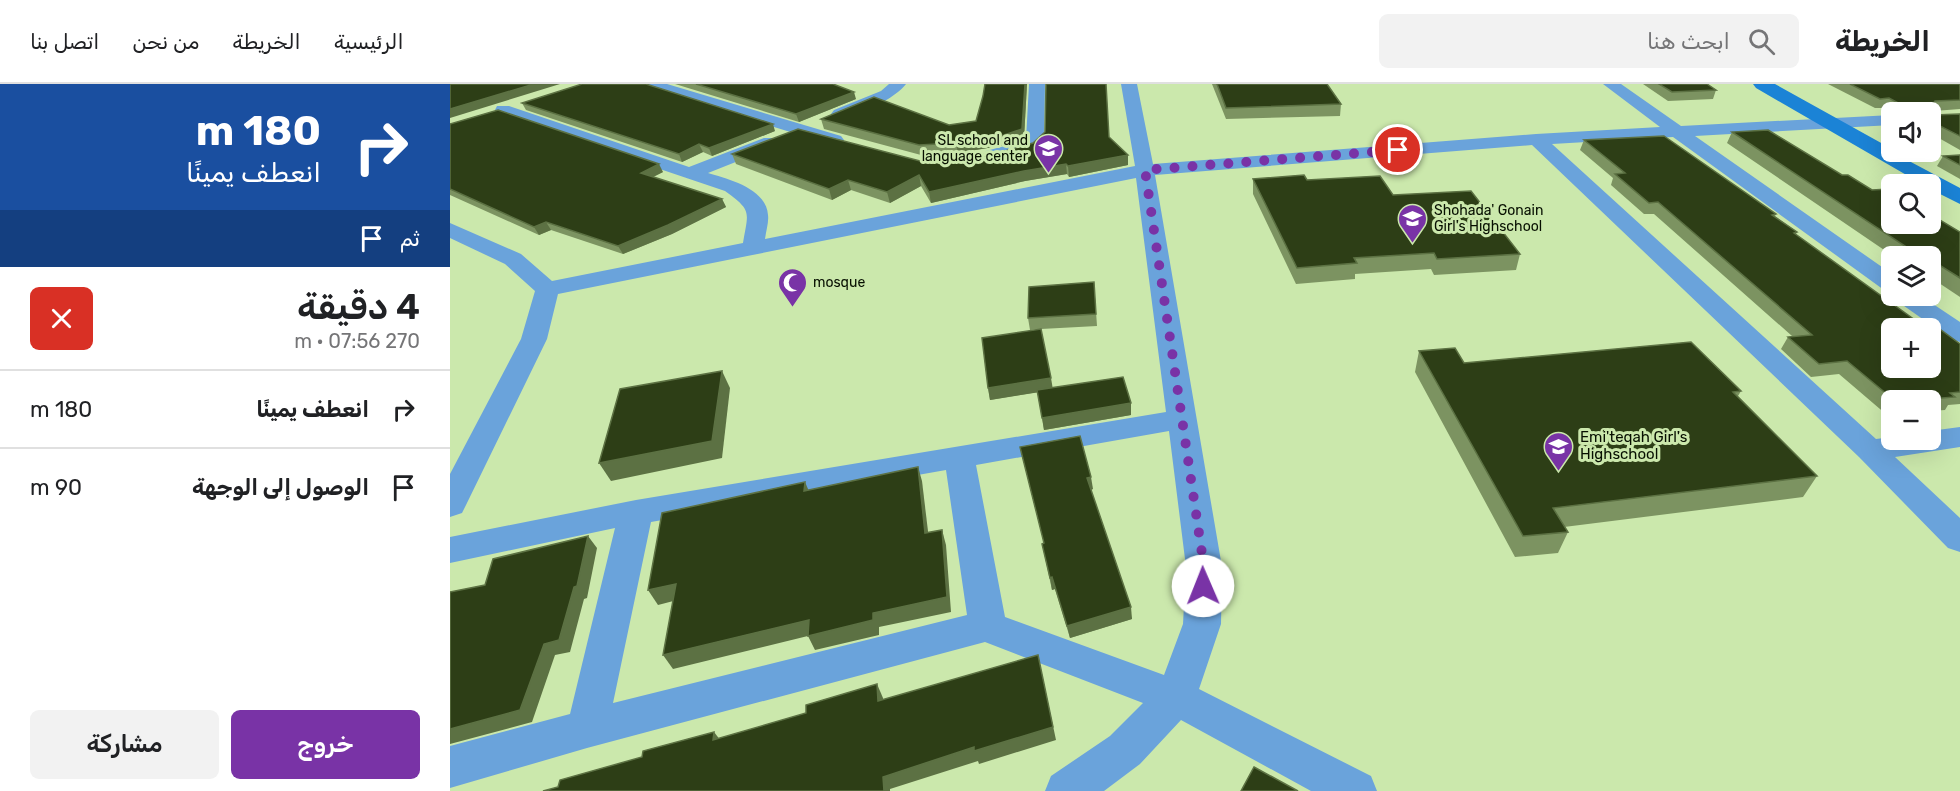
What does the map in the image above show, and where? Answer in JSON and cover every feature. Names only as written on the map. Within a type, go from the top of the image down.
[{"type":"main road","points":[[1762,84],[1960,197]]},
{"type":"street","points":[[650,84],[852,145]]},
{"type":"street","points":[[689,174],[870,102],[887,94],[900,84]]},
{"type":"street","points":[[976,158],[1027,147],[1035,142],[1037,84]]},
{"type":"street","points":[[1067,791],[1125,750],[1176,698],[1202,624],[1204,567],[1145,170],[1129,84]]},
{"type":"street","points":[[1611,84],[1881,277]]},
{"type":"street","points":[[482,116],[534,100]]},
{"type":"street","points":[[503,110],[732,187],[751,200],[758,213],[753,248]]},
{"type":"street","points":[[547,288],[1145,170],[1536,140],[1881,121]]},
{"type":"street","points":[[1536,140],[1870,450],[1960,539]]},
{"type":"street","points":[[450,230],[513,259],[547,288]]},
{"type":"street","points":[[450,505],[534,339],[547,288]]},
{"type":"street","points":[[1920,306],[1960,334]]},
{"type":"street","points":[[450,550],[636,512],[1182,419]]},
{"type":"street","points":[[1870,450],[1960,437]]},
{"type":"street","points":[[959,457],[986,611],[986,626]]},
{"type":"street","points":[[587,729],[636,512]]},
{"type":"street","points":[[450,768],[587,729],[986,626],[1176,698],[1355,791]]},
{"type":"building","points":[[450,84],[534,84],[450,109]]},
{"type":"building","points":[[582,84],[646,84],[773,124],[709,148],[699,144],[679,154],[522,103]]},
{"type":"building","points":[[696,84],[833,84],[854,92],[796,114]]},
{"type":"building","points":[[985,84],[1025,84],[1022,129],[1004,135],[956,143],[919,145],[821,119],[874,97],[949,125],[976,121]]},
{"type":"building","points":[[1046,84],[1106,84],[1109,137],[1128,155],[1024,171],[929,192],[919,175],[887,192],[848,180],[829,189],[732,154],[798,129],[920,161],[998,153],[1033,143],[1045,132]]},
{"type":"building","points":[[1217,84],[1327,84],[1341,104],[1226,108]]},
{"type":"building","points":[[1659,84],[1707,84],[1716,90],[1672,92]]},
{"type":"building","points":[[1850,84],[1960,84],[1960,100],[1896,102],[1889,98],[1880,99]]},
{"type":"building","points":[[498,110],[659,164],[641,173],[722,199],[618,246],[546,222],[534,227],[450,189],[450,124]]},
{"type":"building","points":[[1960,114],[1960,136],[1941,126],[1941,115]]},
{"type":"building","points":[[1768,130],[1842,175],[1848,175],[1872,190],[1881,189],[1881,230],[1732,132]]},
{"type":"building","points":[[1664,136],[1776,214],[1772,215],[1881,296],[1881,306],[1895,306],[1912,318],[1881,318],[1881,378],[1941,378],[1941,330],[1960,344],[1960,392],[1950,393],[1955,397],[1941,398],[1941,390],[1882,390],[1847,361],[1819,364],[1788,337],[1812,335],[1658,202],[1649,203],[1615,174],[1625,173],[1584,140]]},
{"type":"building","points":[[1960,155],[1960,165],[1943,156]]},
{"type":"building","points":[[1304,175],[1307,180],[1380,176],[1393,195],[1471,191],[1520,254],[1437,259],[1434,253],[1354,258],[1357,263],[1297,268],[1253,179]]},
{"type":"building","points":[[1941,221],[1960,232],[1960,278],[1941,266],[1941,246],[1905,246],[1887,234],[1941,234]]},
{"type":"building","points":[[1094,282],[1096,314],[1028,318],[1029,287]]},
{"type":"building","points":[[1041,329],[1051,378],[988,388],[982,338]]},
{"type":"building","points":[[1691,342],[1741,391],[1733,392],[1817,476],[1553,508],[1568,532],[1523,536],[1419,351],[1455,348],[1464,363]]},
{"type":"building","points":[[722,371],[712,441],[599,463],[620,389]]},
{"type":"building","points":[[1123,377],[1131,403],[1042,418],[1037,390]]},
{"type":"building","points":[[1080,436],[1091,477],[1087,478],[1131,607],[1067,626],[1052,577],[1050,578],[1042,544],[1044,543],[1020,447]]},
{"type":"building","points":[[918,467],[925,533],[942,530],[947,597],[873,613],[873,620],[808,636],[809,620],[663,655],[676,584],[648,590],[662,513],[805,482],[804,491]]},
{"type":"building","points":[[588,536],[577,586],[574,587],[559,640],[544,644],[520,710],[450,729],[450,592],[485,585],[493,559]]},
{"type":"building","points":[[1038,655],[1053,727],[974,751],[974,747],[883,777],[884,791],[543,791],[558,787],[560,780],[642,757],[643,751],[714,732],[713,740],[806,713],[806,705],[877,684],[878,701]]},
{"type":"building","points":[[1254,767],[1298,791],[1241,791]]},
{"type":"place","name":"SL school and language center","points":[[1049,174]]},
{"type":"place","name":"Shohada' Gonain Girl's Highschool","points":[[1413,244]]},
{"type":"place","name":"mosque","points":[[792,308]]},
{"type":"place","name":"Emi'teqah Girl's Highschool","points":[[1559,472]]},
{"type":"route","points":[[1203,586],[1204,567],[1145,170],[1398,150]]}]
